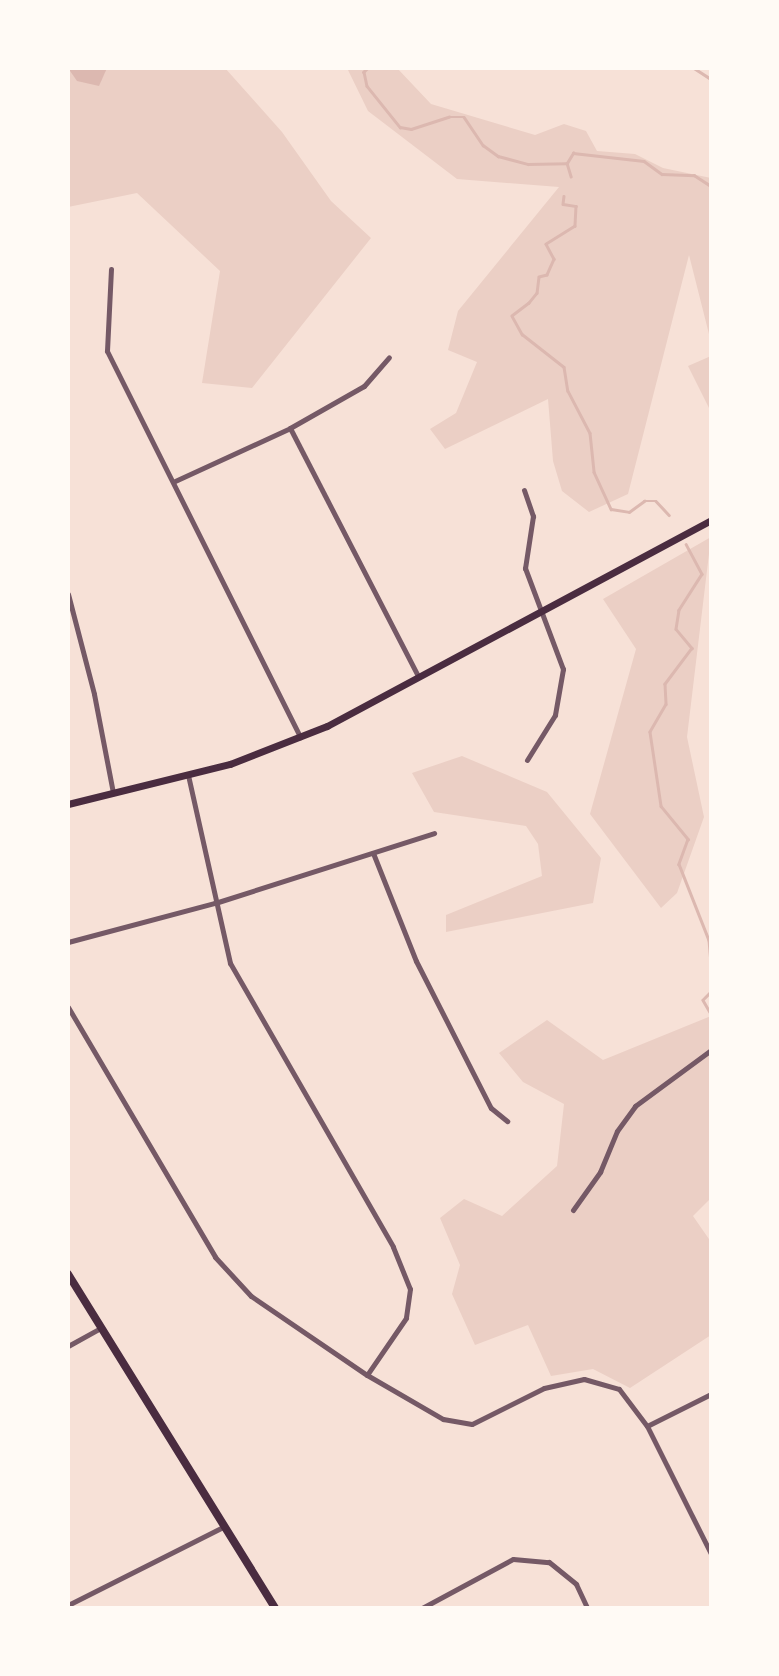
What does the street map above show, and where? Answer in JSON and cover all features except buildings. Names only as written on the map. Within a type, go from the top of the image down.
[{"type":"main road","points":[[68,804],[188,775],[300,737],[711,520]]},
{"type":"main road","points":[[68,1273],[275,1608]]},
{"type":"street","points":[[111,269],[107,351],[300,737]]},
{"type":"street","points":[[174,481],[289,428],[364,386],[389,358]]},
{"type":"street","points":[[289,428],[418,676]]},
{"type":"street","points":[[524,490],[533,516],[525,568],[563,669],[555,715],[527,761]]},
{"type":"street","points":[[68,594],[94,694],[113,793]]},
{"type":"street","points":[[188,775],[230,962],[393,1247],[410,1289],[406,1318],[367,1376]]},
{"type":"street","points":[[68,942],[215,903],[434,833]]},
{"type":"street","points":[[373,853],[416,961],[491,1108],[507,1121]]},
{"type":"street","points":[[68,1007],[215,1257],[251,1296],[367,1376],[443,1419],[472,1424],[544,1388],[584,1379],[619,1388],[647,1426],[708,1541],[711,1554]]},
{"type":"street","points":[[573,1210],[600,1172],[617,1131],[635,1106],[711,1050]]},
{"type":"street","points":[[68,1346],[101,1328]]},
{"type":"street","points":[[647,1426],[711,1394]]},
{"type":"street","points":[[68,1605],[223,1527]]},
{"type":"street","points":[[422,1608],[513,1559],[549,1562],[576,1584],[587,1608]]},
{"type":"shaded area","points":[[68,68],[225,68],[282,132],[331,201],[371,238],[252,388],[202,383],[220,271],[137,193],[68,207]]},
{"type":"shaded area","points":[[68,68],[107,68],[99,86],[77,81]]},
{"type":"shaded area","points":[[397,68],[431,104],[535,135],[564,124],[586,131],[597,151],[635,154],[663,168],[711,178],[711,342],[689,255],[628,494],[589,512],[562,491],[553,461],[548,399],[445,449],[430,429],[456,413],[477,362],[448,350],[458,311],[559,187],[457,179],[368,111],[348,70]]},
{"type":"shaded area","points":[[711,356],[711,412],[688,366]]},
{"type":"shaded area","points":[[711,537],[687,737],[704,817],[677,893],[661,908],[590,814],[636,649],[603,599]]},
{"type":"shaded area","points":[[462,756],[547,792],[601,858],[593,903],[446,932],[446,915],[542,876],[538,844],[526,826],[434,812],[412,773]]},
{"type":"shaded area","points":[[711,1016],[711,1198],[693,1216],[711,1242],[711,1335],[630,1388],[593,1369],[551,1376],[528,1325],[475,1345],[452,1294],[460,1265],[440,1218],[464,1199],[502,1216],[557,1166],[564,1104],[523,1082],[499,1053],[547,1020],[603,1060]]},
{"type":"waterway","points":[[368,68],[364,72],[367,86],[400,127],[411,129],[449,117],[464,117],[483,145],[498,156],[528,164],[567,163]]},
{"type":"waterway","points":[[380,68],[392,68]]},
{"type":"waterway","points":[[478,68],[490,68]]},
{"type":"waterway","points":[[694,68],[711,79]]},
{"type":"waterway","points":[[567,163],[573,153],[644,161],[662,174],[694,175],[711,186]]},
{"type":"waterway","points":[[567,163],[571,176]]},
{"type":"waterway","points":[[564,196],[563,204],[576,206],[575,226],[546,244],[554,259],[547,275],[539,277],[537,293],[512,316],[522,334],[564,367],[568,391],[590,433],[594,472],[611,509],[629,512],[644,501],[656,501],[669,515]]},
{"type":"waterway","points":[[686,544],[702,574],[679,610],[676,629],[692,648],[665,684],[666,704],[650,732],[661,806],[688,839],[679,864],[709,940],[711,965]]},
{"type":"waterway","points":[[711,992],[703,1000],[711,1014]]}]
